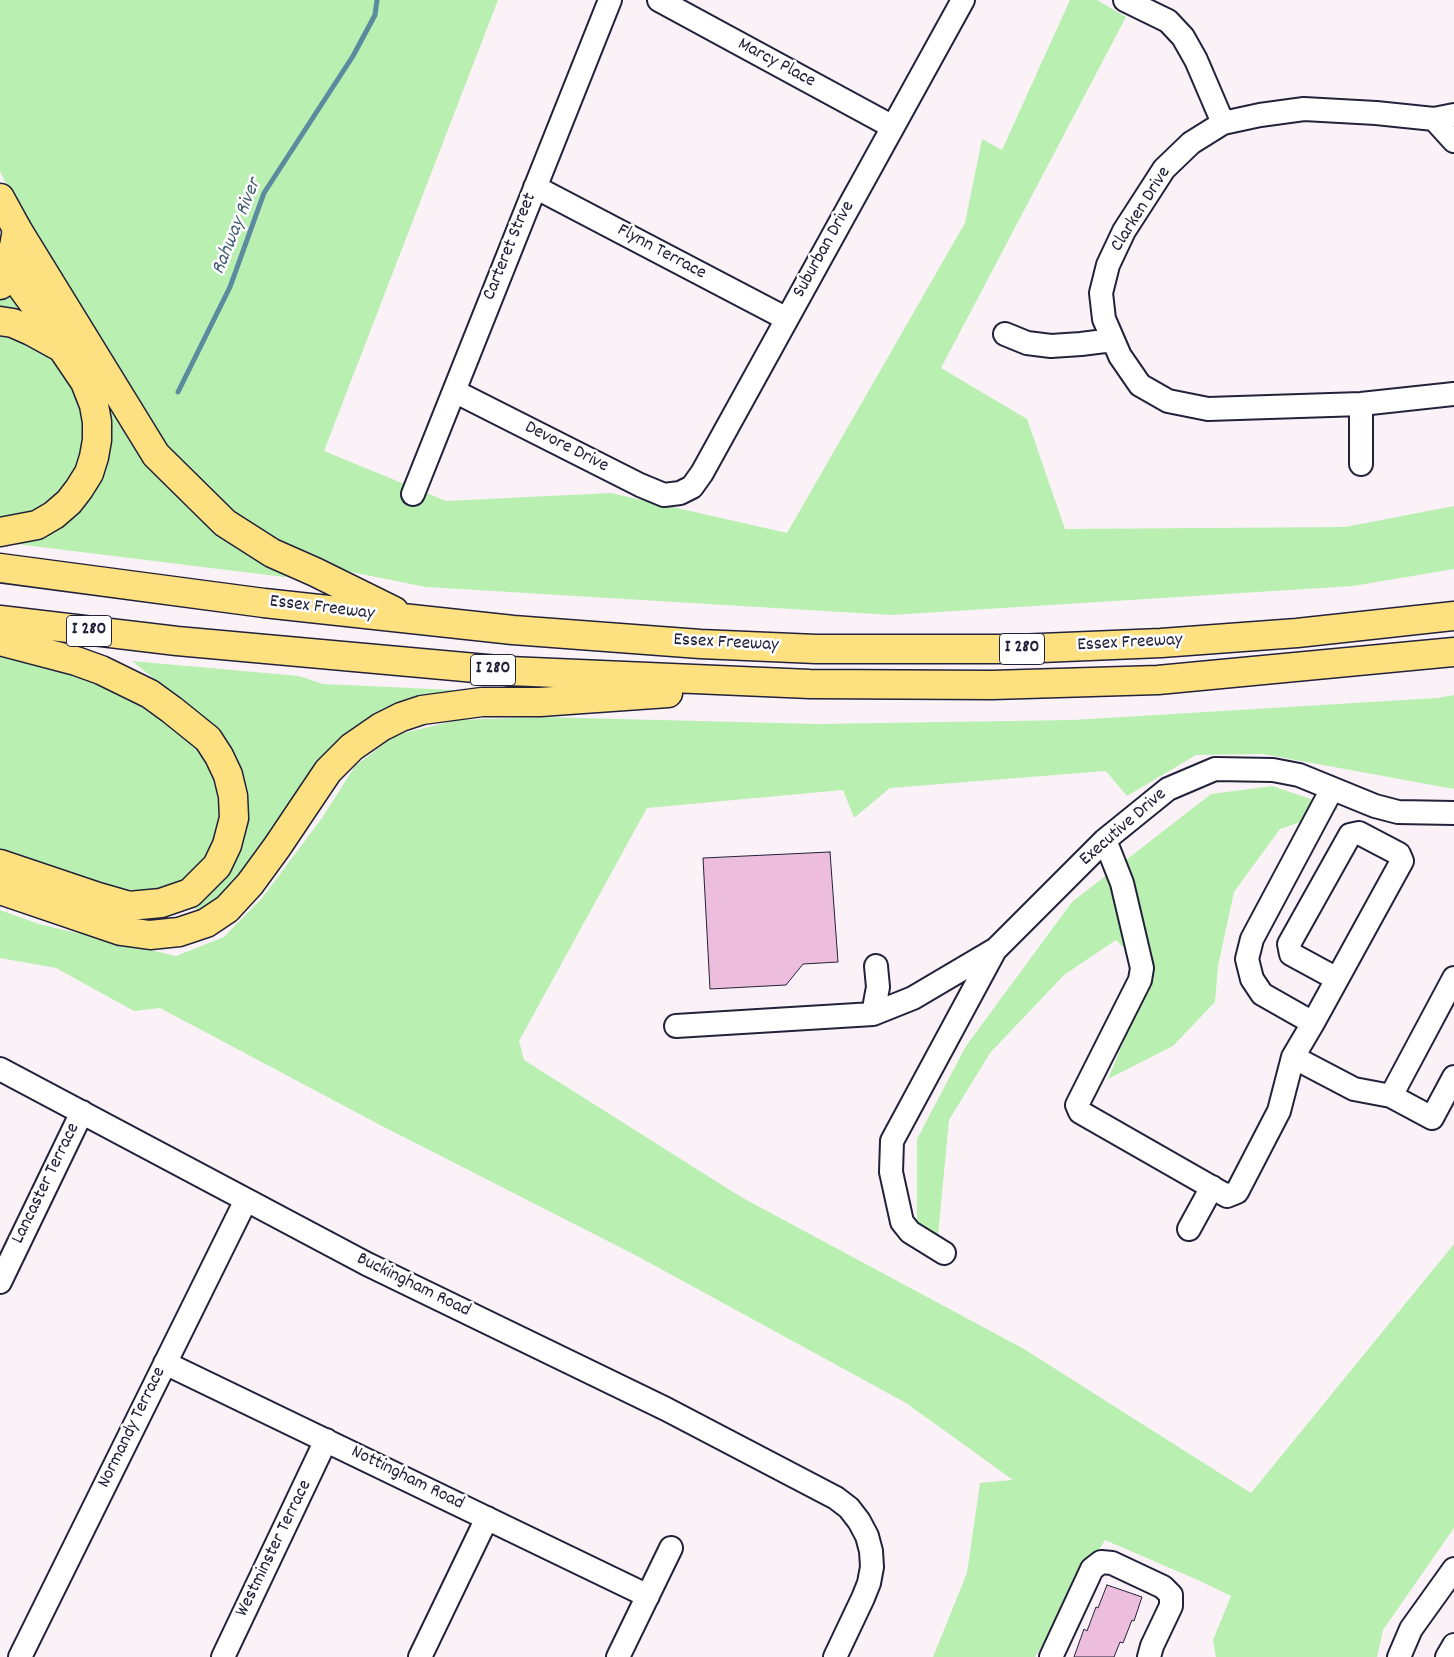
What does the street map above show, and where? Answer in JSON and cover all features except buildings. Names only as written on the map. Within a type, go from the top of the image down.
[{"type":"main road","points":[[0,198],[9,223],[156,455],[225,523],[248,538],[272,553],[410,620]]},
{"type":"main road","points":[[0,532],[37,525],[54,515],[69,502],[89,473],[97,440],[97,422],[94,405],[85,382],[47,322],[3,271],[9,223]]},
{"type":"main road","points":[[0,321],[13,323],[31,330],[62,348]]},
{"type":"main road","name":"Essex Freeway","points":[[0,568],[264,603],[410,620],[700,644],[816,649],[1017,649],[1161,643],[1297,633],[1454,616]]},
{"type":"main road","name":"Essex Freeway","points":[[0,620],[177,641],[509,671],[810,684],[992,685],[1158,680],[1454,652]]},
{"type":"main road","points":[[0,641],[76,661],[101,670],[150,694],[172,710],[208,739],[219,756],[228,775],[233,796],[234,818],[228,845],[217,866],[190,892],[161,903],[129,906],[0,864]]},
{"type":"main road","points":[[0,890],[122,930],[150,935],[180,932],[206,923],[227,909],[250,884],[278,847],[328,771],[352,747],[381,727],[401,717],[422,710],[482,702],[540,702],[810,684]]},
{"type":"street","name":"Carteret Street","points":[[413,494],[610,0]]},
{"type":"street","name":"Marcy Place","points":[[659,0],[893,127]]},
{"type":"street","name":"Suburban Drive","points":[[680,493],[692,487],[702,473],[963,0]]},
{"type":"street","points":[[1125,0],[1168,21],[1183,37],[1196,60],[1222,123]]},
{"type":"street","name":"Clarken Drive","points":[[1454,141],[1444,118],[1304,109],[1260,114],[1222,123],[1192,143],[1164,169],[1124,231],[1108,266],[1101,293],[1104,319],[1120,356],[1140,385],[1168,401],[1208,409],[1361,404],[1454,394]]},
{"type":"street","name":"Flynn Terrace","points":[[535,187],[787,319]]},
{"type":"street","points":[[1005,334],[1027,343],[1051,346],[1113,340]]},
{"type":"street","name":"Devore Drive","points":[[454,391],[640,485],[664,495],[680,493]]},
{"type":"street","points":[[1361,404],[1361,464]]},
{"type":"street","name":"Executive Drive","points":[[996,949],[1105,840],[1168,789],[1215,769],[1273,770],[1299,775],[1375,806],[1398,812],[1454,813]]},
{"type":"street","points":[[1313,1023],[1262,994],[1252,978],[1247,959],[1252,940],[1332,789]]},
{"type":"street","points":[[1105,840],[1122,883],[1142,968],[1140,980],[1077,1105],[1080,1112],[1227,1196],[1237,1192],[1279,1111],[1294,1057],[1313,1023],[1402,861],[1399,854],[1359,833],[1350,835],[1289,944],[1292,954],[1337,979]]},
{"type":"street","points":[[676,1026],[873,1014],[913,998],[996,949]]},
{"type":"street","points":[[944,1253],[910,1232],[902,1222],[891,1172],[892,1141],[996,949]]},
{"type":"street","points":[[873,1014],[878,988],[876,966]]},
{"type":"street","points":[[1391,1096],[1454,978]]},
{"type":"street","points":[[1294,1057],[1354,1089],[1391,1096],[1432,1118],[1454,1078]]},
{"type":"street","name":"Buckingham Road","points":[[0,1069],[367,1264],[666,1409],[830,1494],[849,1508],[859,1521],[871,1551],[872,1567],[869,1583],[863,1598],[835,1657]]},
{"type":"street","name":"Lancaster Terrace","points":[[0,1282],[82,1112]]},
{"type":"street","points":[[1189,1229],[1212,1187]]},
{"type":"street","name":"Normandy Terrace","points":[[20,1657],[246,1200]]},
{"type":"street","name":"Nottingham Road","points":[[165,1363],[648,1596]]},
{"type":"street","name":"Westminster Terrace","points":[[223,1657],[326,1440]]},
{"type":"street","points":[[420,1657],[487,1518]]},
{"type":"street","points":[[618,1657],[671,1548]]},
{"type":"street","points":[[1051,1657],[1092,1569],[1101,1562],[1112,1563],[1155,1583],[1163,1587],[1171,1595],[1171,1606],[1152,1646],[1149,1657]]},
{"type":"street","points":[[1399,1657],[1411,1629],[1454,1569]]},
{"type":"street","points":[[1447,1657],[1454,1645]]},
{"type":"green space","points":[[0,0],[498,0],[324,451],[446,501],[611,493],[787,533],[965,223],[982,139],[1002,150],[1070,0],[1097,0],[1126,17],[941,368],[1027,419],[1065,529],[1345,527],[1454,506],[1454,569],[1353,586],[891,615],[426,587],[326,567],[249,531],[185,473],[113,368],[14,202],[0,171]]},
{"type":"green space","points":[[11,290],[37,322],[0,308],[0,298]]},
{"type":"green space","points":[[0,331],[25,337],[60,362],[84,413],[84,451],[62,491],[27,515],[0,519]]},
{"type":"green space","points":[[106,396],[298,574],[284,577],[16,544],[63,523]]},
{"type":"green space","points":[[0,653],[90,673],[174,717],[224,785],[222,830],[205,864],[180,881],[152,893],[110,890],[0,855]]},
{"type":"green space","points":[[132,661],[299,676],[323,684],[455,690],[356,726],[330,754],[231,888],[199,911],[184,902],[224,871],[235,774],[212,725]]},
{"type":"green space","points":[[1454,695],[1454,789],[1263,754],[1196,755],[1127,796],[1106,771],[890,788],[854,818],[843,790],[647,808],[519,1041],[524,1060],[741,1197],[1024,1349],[1251,1493],[1454,1244],[1454,1528],[1383,1630],[1377,1657],[1216,1657],[1213,1640],[1231,1596],[1105,1540],[1035,1657],[933,1657],[967,1573],[980,1483],[1013,1480],[906,1403],[639,1257],[382,1126],[160,1008],[134,1011],[56,968],[0,958],[0,910],[39,924],[176,956],[224,937],[262,898],[322,818],[355,766],[396,735],[457,720],[541,717],[817,724],[1073,720],[1437,698]]},
{"type":"green space","points":[[1273,786],[1339,809],[1280,829],[1234,892],[1218,966],[1215,1002],[1173,1046],[1108,1079],[1151,975],[1116,940],[1064,975],[990,1053],[949,1120],[937,1246],[917,1230],[917,1139],[966,1046],[1072,902],[1211,794]]},
{"type":"waterway","name":"Rahway River","points":[[178,392],[230,287],[264,193],[353,56],[375,15],[377,0]]}]
